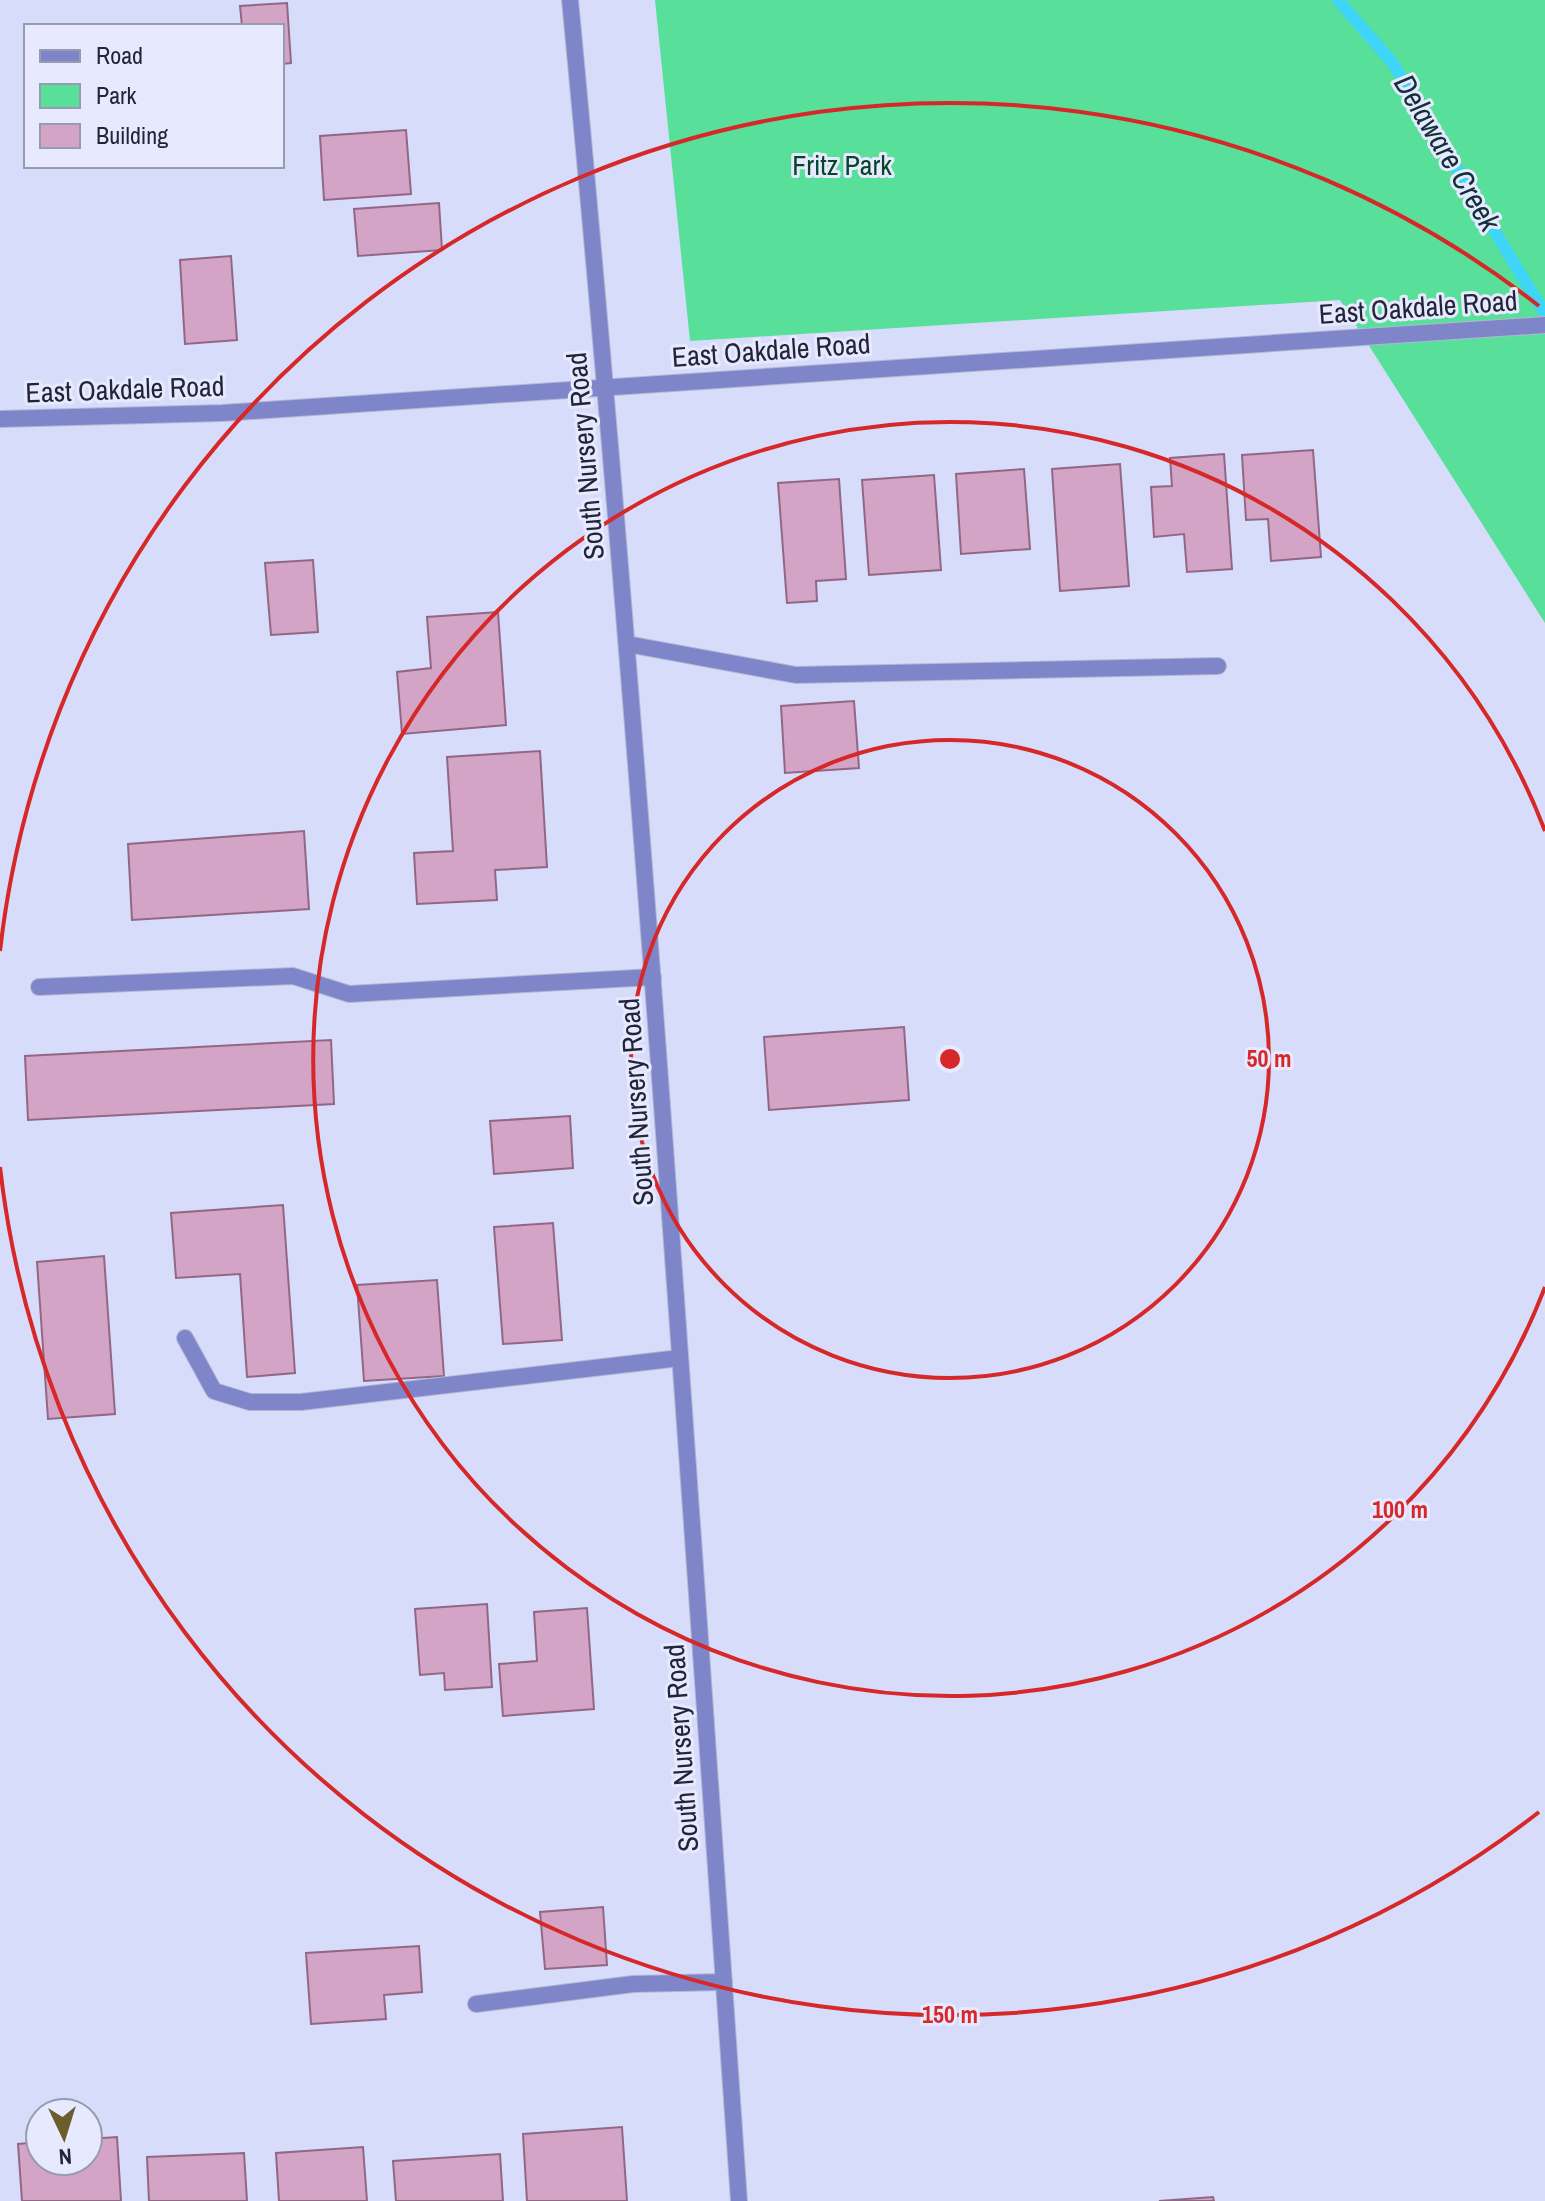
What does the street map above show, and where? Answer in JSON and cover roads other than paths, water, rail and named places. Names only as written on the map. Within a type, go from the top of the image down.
[{"type":"street","name":"South Nursery Road","points":[[570,0],[606,388],[653,977],[739,2201]]},
{"type":"street","name":"East Oakdale Road","points":[[0,419],[222,413],[1160,348],[1545,325]]},
{"type":"street","points":[[627,644],[796,675],[1218,666]]},
{"type":"street","points":[[39,987],[293,976],[349,994],[653,977]]},
{"type":"street","points":[[185,1338],[214,1391],[250,1402],[301,1402],[680,1358]]},
{"type":"street","points":[[476,2004],[633,1984],[724,1982]]},
{"type":"waterway","name":"Delaware Creek","points":[[1338,0],[1392,62],[1545,314]]},
{"type":"park label","name":"Fritz Park","points":[[842,165]]}]
